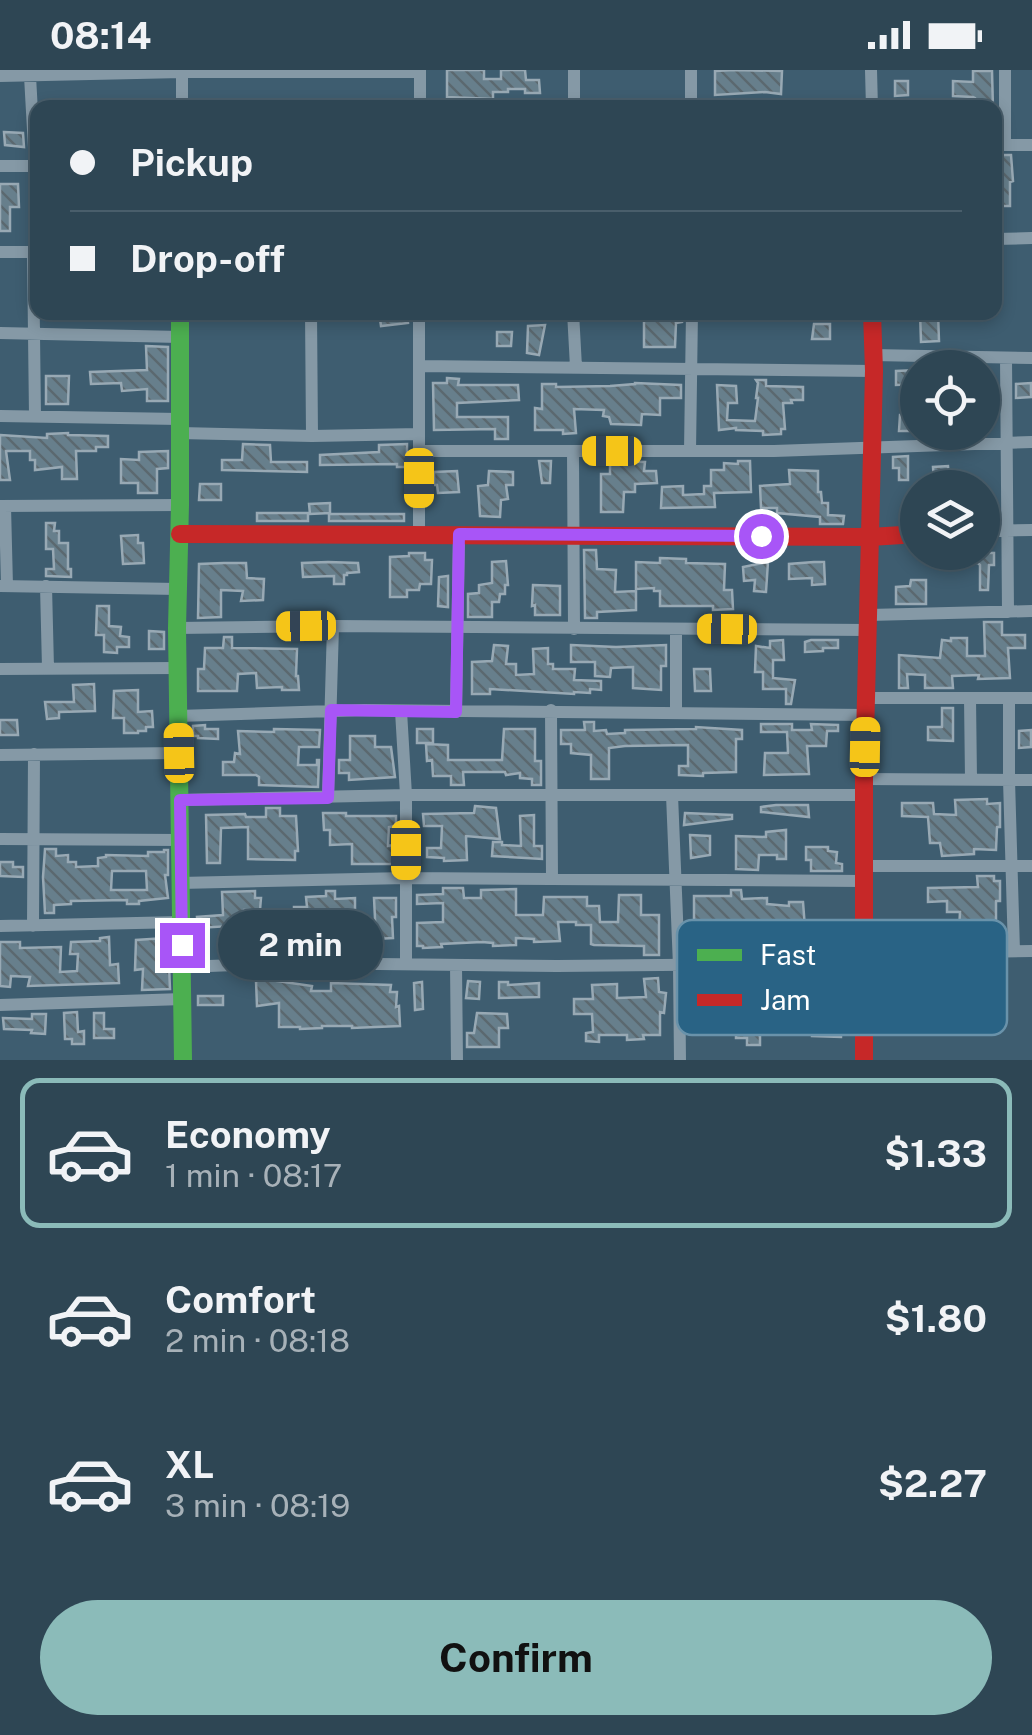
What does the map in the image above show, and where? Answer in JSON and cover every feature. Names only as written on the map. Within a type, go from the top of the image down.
[{"type":"street","points":[[574,70],[574,100]]},
{"type":"street","points":[[691,70],[691,100]]},
{"type":"street","points":[[871,70],[872,100]]},
{"type":"street","points":[[1002,115],[1005,70]]},
{"type":"street","points":[[0,76],[77,72],[420,71],[420,100]]},
{"type":"street","points":[[182,72],[182,100]]},
{"type":"street","points":[[30,76],[32,100]]},
{"type":"street","points":[[1002,145],[1032,144]]},
{"type":"street","points":[[0,166],[30,166]]},
{"type":"street","points":[[1002,239],[1032,238]]},
{"type":"street","points":[[0,252],[30,252]]},
{"type":"street","points":[[34,320],[35,416]]},
{"type":"street","points":[[180,320],[177,628],[183,1060]]},
{"type":"street","points":[[311,320],[312,436]]},
{"type":"street","points":[[419,534],[420,320]]},
{"type":"street","points":[[573,320],[576,367]]},
{"type":"street","points":[[690,451],[692,320]]},
{"type":"street","points":[[864,920],[872,320]]},
{"type":"street","points":[[0,333],[180,337]]},
{"type":"street","points":[[1006,358],[1008,612]]},
{"type":"street","points":[[419,366],[690,369],[1032,358]]},
{"type":"street","points":[[0,416],[312,436],[419,434]]},
{"type":"street","points":[[419,451],[872,449],[1032,442]]},
{"type":"street","points":[[573,452],[574,629]]},
{"type":"street","points":[[178,589],[3,586],[3,506],[180,505]]},
{"type":"street","points":[[1000,531],[1032,530]]},
{"type":"street","points":[[180,534],[900,535]]},
{"type":"street","points":[[456,712],[459,534]]},
{"type":"street","points":[[46,586],[48,668]]},
{"type":"street","points":[[177,628],[676,629],[868,623],[1032,612]]},
{"type":"street","points":[[328,798],[332,626]]},
{"type":"street","points":[[676,629],[676,712]]},
{"type":"street","points":[[0,669],[178,668]]},
{"type":"street","points":[[970,698],[971,779]]},
{"type":"street","points":[[1008,698],[1014,951]]},
{"type":"street","points":[[178,716],[331,710],[676,712],[1032,698]]},
{"type":"street","points":[[551,710],[552,879]]},
{"type":"street","points":[[401,712],[406,795],[406,964]]},
{"type":"street","points":[[0,755],[179,753]]},
{"type":"street","points":[[33,926],[34,754]]},
{"type":"street","points":[[180,800],[672,795],[971,779],[1032,780]]},
{"type":"street","points":[[672,795],[678,920]]},
{"type":"street","points":[[0,839],[180,840]]},
{"type":"street","points":[[180,884],[406,878],[676,880],[1032,866]]},
{"type":"street","points":[[0,926],[182,922]]},
{"type":"street","points":[[1007,951],[1032,951]]},
{"type":"street","points":[[182,968],[291,963],[677,966]]},
{"type":"street","points":[[456,965],[457,1060]]},
{"type":"street","points":[[0,1004],[183,1000]]},
{"type":"building","points":[[447,70],[484,70],[484,79],[501,79],[501,70],[525,70],[526,80],[539,80],[540,93],[508,89],[493,92],[493,99],[447,97]]},
{"type":"building","points":[[715,71],[782,71],[781,94],[715,95]]},
{"type":"building","points":[[973,71],[992,71],[993,100],[953,96],[953,81],[973,82]]},
{"type":"building","points":[[895,81],[908,81],[908,95],[895,96]]},
{"type":"building","points":[[4,132],[23,133],[24,147],[5,145]]},
{"type":"building","points":[[1002,155],[1011,155],[1010,206],[1002,206]]},
{"type":"building","points":[[0,184],[18,184],[19,207],[10,207],[10,231],[0,231]]},
{"type":"building","points":[[380,320],[408,320],[408,323],[381,326]]},
{"type":"building","points":[[644,320],[682,320],[676,323],[675,347],[644,347]]},
{"type":"building","points":[[920,320],[938,320],[939,341],[921,342]]},
{"type":"building","points":[[814,324],[830,324],[830,339],[812,339]]},
{"type":"building","points":[[545,325],[539,355],[527,353],[528,326]]},
{"type":"building","points":[[497,332],[512,332],[511,346],[497,346]]},
{"type":"building","points":[[146,346],[168,347],[168,401],[147,401],[147,389],[122,391],[121,383],[91,384],[90,372],[147,370]]},
{"type":"building","points":[[46,376],[69,376],[68,404],[46,404]]},
{"type":"building","points":[[447,378],[459,379],[458,385],[518,385],[519,400],[457,403],[457,417],[508,417],[508,439],[495,439],[495,429],[434,430],[433,383],[447,383]]},
{"type":"building","points":[[756,380],[766,380],[766,386],[803,387],[803,400],[783,403],[785,429],[781,429],[781,434],[763,435],[763,431],[719,430],[717,385],[736,386],[737,403],[728,403],[727,420],[755,421]]},
{"type":"building","points":[[1031,383],[1031,397],[1016,398],[1016,384]]},
{"type":"building","points":[[542,384],[556,387],[681,385],[681,398],[660,398],[660,415],[642,414],[641,425],[611,424],[609,417],[603,416],[604,410],[574,409],[576,433],[535,430],[535,408],[542,409]]},
{"type":"building","points":[[47,434],[108,436],[108,447],[76,451],[77,479],[62,479],[62,467],[35,470],[30,451],[6,451],[10,480],[0,480],[0,435],[47,438]]},
{"type":"building","points":[[243,444],[270,445],[271,462],[307,462],[307,472],[222,470],[222,460],[242,460]]},
{"type":"building","points":[[407,444],[407,467],[320,465],[320,455],[379,452],[379,445]]},
{"type":"building","points":[[168,451],[168,468],[157,469],[157,493],[138,493],[138,483],[121,483],[121,459],[139,460],[139,452]]},
{"type":"building","points":[[908,456],[908,470],[900,470],[900,480],[899,468],[893,468],[893,457]]},
{"type":"building","points":[[539,461],[551,461],[550,483],[542,483]]},
{"type":"building","points":[[610,461],[645,462],[644,471],[656,471],[657,483],[635,484],[635,492],[624,492],[623,512],[601,512],[601,474],[610,474]]},
{"type":"building","points":[[750,461],[751,492],[714,493],[715,507],[661,508],[662,487],[683,486],[683,495],[704,494],[704,486],[711,486],[711,470],[724,470],[724,463]]},
{"type":"building","points":[[789,470],[818,471],[822,503],[828,503],[828,515],[844,516],[843,524],[820,524],[820,517],[761,508],[760,486],[790,484]]},
{"type":"building","points":[[457,471],[459,492],[438,493],[434,472]]},
{"type":"building","points":[[489,471],[513,472],[513,485],[506,485],[508,499],[501,500],[500,517],[480,516],[478,486],[488,485]]},
{"type":"building","points":[[200,484],[221,484],[221,500],[199,500]]},
{"type":"building","points":[[330,503],[330,513],[310,514],[309,504]]},
{"type":"building","points":[[257,513],[308,513],[308,521],[257,521]]},
{"type":"building","points":[[329,514],[404,514],[404,521],[329,521]]},
{"type":"building","points":[[46,523],[55,523],[59,543],[68,543],[71,577],[46,576],[46,569],[54,569],[53,549],[46,549]]},
{"type":"building","points":[[138,535],[138,543],[143,543],[144,563],[123,564],[121,536]]},
{"type":"building","points":[[584,550],[596,550],[597,569],[616,570],[615,592],[636,591],[636,610],[597,612],[597,618],[585,618]]},
{"type":"building","points":[[425,553],[425,560],[432,560],[431,584],[407,590],[407,597],[390,597],[390,557]]},
{"type":"building","points":[[660,558],[725,564],[724,590],[732,590],[733,609],[660,606],[660,591],[636,589],[636,562],[660,563]]},
{"type":"building","points":[[506,561],[508,585],[499,602],[492,602],[492,617],[468,617],[468,594],[479,593],[479,585],[492,583],[492,562]]},
{"type":"building","points":[[768,562],[766,592],[754,591],[755,580],[744,581],[743,567]]},
{"type":"building","points":[[824,562],[825,584],[812,585],[812,578],[789,579],[789,564]]},
{"type":"building","points":[[246,563],[247,578],[264,579],[263,600],[241,601],[243,591],[221,590],[221,617],[198,618],[199,564]]},
{"type":"building","points":[[302,563],[358,563],[359,572],[344,575],[344,584],[334,584],[334,576],[303,577]]},
{"type":"building","points":[[980,570],[989,570],[988,590],[980,590]]},
{"type":"building","points":[[448,576],[448,607],[438,606],[439,577]]},
{"type":"building","points":[[911,580],[926,580],[926,604],[896,604],[896,587],[910,586]]},
{"type":"building","points":[[533,585],[560,586],[560,615],[535,615]]},
{"type":"building","points":[[97,606],[109,606],[109,626],[121,627],[120,636],[129,637],[129,647],[117,647],[117,653],[104,652],[104,635],[96,635]]},
{"type":"building","points":[[984,622],[1002,622],[1002,635],[1025,635],[1025,648],[1008,648],[1010,678],[952,676],[953,688],[925,688],[925,675],[907,674],[908,688],[899,688],[899,655],[940,658],[942,640],[967,638],[967,656],[985,656]]},
{"type":"building","points":[[149,631],[164,632],[164,649],[149,649]]},
{"type":"building","points":[[224,637],[232,637],[232,648],[297,649],[299,690],[257,688],[256,673],[238,674],[237,691],[198,691],[198,669],[204,669],[205,648],[223,648]]},
{"type":"building","points":[[783,640],[784,660],[773,660],[773,678],[795,680],[791,704],[786,704],[786,689],[763,689],[763,672],[755,672],[756,646],[770,648],[770,641]]},
{"type":"building","points":[[838,640],[838,648],[805,652],[805,642]]},
{"type":"building","points":[[494,645],[508,646],[506,664],[516,664],[516,675],[534,674],[533,649],[548,648],[548,664],[553,664],[553,669],[575,669],[574,680],[601,681],[601,690],[574,694],[490,689],[490,694],[472,694],[472,662],[492,661]]},
{"type":"building","points":[[571,645],[666,645],[661,690],[633,688],[633,667],[611,668],[610,677],[595,676],[595,662],[571,662]]},
{"type":"building","points":[[694,669],[710,669],[711,691],[695,691]]},
{"type":"building","points":[[94,684],[95,711],[59,712],[59,718],[47,719],[45,702],[74,702],[73,685]]},
{"type":"building","points":[[138,690],[138,712],[152,711],[153,727],[124,733],[124,718],[113,718],[114,691]]},
{"type":"building","points":[[942,708],[953,708],[953,741],[928,740],[928,727],[942,727]]},
{"type":"building","points":[[0,720],[17,720],[18,735],[0,735]]},
{"type":"building","points":[[584,722],[594,722],[594,731],[606,730],[607,734],[696,727],[742,730],[742,739],[736,739],[736,772],[679,775],[679,766],[688,766],[688,745],[625,746],[609,748],[609,779],[591,779],[591,755],[571,753],[571,744],[561,744],[561,730],[585,730]]},
{"type":"building","points":[[761,724],[792,724],[792,730],[812,730],[811,724],[838,725],[838,731],[827,731],[826,746],[807,746],[809,774],[764,775],[765,753],[788,753],[787,732],[761,732]]},
{"type":"building","points":[[205,725],[205,729],[218,729],[218,739],[193,736],[193,726]]},
{"type":"building","points":[[417,729],[433,729],[433,743],[417,743]]},
{"type":"building","points":[[504,729],[535,729],[535,761],[541,761],[541,785],[532,785],[532,779],[520,778],[520,773],[463,772],[464,785],[451,785],[451,776],[433,776],[426,744],[448,745],[448,760],[502,760]]},
{"type":"building","points":[[320,730],[319,747],[299,747],[298,765],[317,765],[319,760],[318,787],[259,785],[256,775],[223,775],[223,762],[234,762],[235,753],[240,754],[238,731]]},
{"type":"building","points":[[1031,730],[1031,747],[1019,748],[1019,731]]},
{"type":"building","points":[[350,736],[375,736],[375,747],[391,747],[395,777],[349,780],[349,773],[339,773],[339,760],[350,760]]},
{"type":"building","points":[[987,799],[987,804],[1000,803],[996,850],[974,849],[974,854],[942,856],[940,843],[930,843],[928,817],[902,816],[902,803],[933,803],[934,814],[956,815],[955,800]]},
{"type":"building","points":[[808,805],[809,817],[761,812],[761,807]]},
{"type":"building","points":[[475,806],[496,808],[500,839],[466,836],[467,860],[427,857],[427,848],[441,848],[442,826],[424,826],[423,814],[474,813]]},
{"type":"building","points":[[266,808],[280,808],[280,816],[296,816],[295,860],[248,859],[248,827],[221,828],[220,863],[207,863],[206,815],[266,817]]},
{"type":"building","points":[[323,813],[396,816],[396,826],[389,827],[388,846],[393,845],[393,864],[352,864],[352,844],[330,845],[330,830],[324,830]]},
{"type":"building","points":[[685,813],[732,815],[732,819],[684,825]]},
{"type":"building","points":[[534,815],[534,846],[542,846],[542,859],[492,856],[493,842],[521,846],[520,816]]},
{"type":"building","points":[[786,830],[786,859],[759,855],[758,870],[736,869],[736,836],[766,837],[766,832]]},
{"type":"building","points":[[690,835],[710,836],[710,855],[691,858]]},
{"type":"building","points":[[806,847],[828,847],[828,851],[837,852],[836,863],[842,864],[842,871],[811,871]]},
{"type":"building","points":[[45,849],[56,849],[56,856],[68,855],[68,862],[76,862],[76,867],[98,866],[98,858],[106,855],[148,856],[148,852],[168,850],[168,898],[139,904],[127,904],[127,900],[71,901],[54,905],[54,913],[45,913]],"holes":[[[112,871],[146,871],[147,890],[111,890]]]},
{"type":"building","points":[[0,862],[23,867],[23,877],[0,876]]},
{"type":"building","points":[[977,876],[994,876],[994,881],[1000,881],[996,920],[960,920],[960,912],[947,912],[947,901],[928,902],[928,888],[978,887]]},
{"type":"building","points":[[443,888],[463,888],[464,898],[481,898],[481,890],[516,889],[516,915],[543,915],[544,897],[587,897],[587,906],[599,906],[600,922],[618,922],[619,895],[641,895],[641,915],[659,915],[659,955],[644,955],[644,946],[591,944],[591,925],[576,922],[558,922],[560,941],[516,938],[516,945],[493,946],[482,942],[417,946],[417,923],[443,922],[443,903],[417,904],[417,895],[443,894]]},
{"type":"building","points":[[731,890],[741,890],[742,899],[767,898],[767,904],[789,906],[789,902],[803,902],[804,920],[694,920],[694,896],[731,896]]},
{"type":"building","points":[[255,891],[255,898],[261,898],[260,910],[244,910],[243,929],[295,921],[295,944],[230,946],[230,926],[198,928],[197,917],[223,915],[222,892]]},
{"type":"building","points":[[326,891],[335,891],[335,899],[355,898],[355,912],[336,912],[336,916],[329,917],[330,921],[294,920],[294,907],[307,907],[306,897],[326,896]]},
{"type":"building","points":[[374,898],[396,898],[393,938],[376,939]]},
{"type":"building","points":[[109,937],[110,965],[118,964],[119,983],[28,986],[30,977],[11,976],[10,987],[0,986],[0,942],[20,942],[20,948],[61,947],[60,972],[77,971],[78,954],[70,954],[71,942]]},
{"type":"building","points":[[165,938],[170,989],[142,990],[143,969],[135,970],[136,940]]},
{"type":"building","points":[[658,978],[659,992],[666,993],[664,1013],[660,1012],[660,1035],[627,1040],[627,1035],[599,1035],[599,1042],[586,1041],[586,1033],[593,1032],[592,1014],[574,1014],[574,999],[593,999],[592,985],[617,984],[617,998],[646,997],[644,979]]},
{"type":"building","points":[[256,981],[312,986],[311,991],[331,991],[331,983],[391,985],[390,992],[397,992],[400,1026],[279,1027],[279,1003],[257,1006]]},
{"type":"building","points":[[468,981],[480,982],[479,999],[466,998]]},
{"type":"building","points":[[422,982],[423,1009],[415,1010],[414,983]]},
{"type":"building","points":[[499,982],[539,983],[539,997],[499,998]]},
{"type":"building","points":[[198,996],[223,996],[223,1005],[198,1005]]},
{"type":"building","points":[[77,1012],[78,1032],[84,1031],[84,1044],[72,1044],[72,1039],[65,1039],[64,1013]]},
{"type":"building","points":[[94,1013],[104,1013],[104,1029],[114,1029],[114,1038],[94,1038]]},
{"type":"building","points":[[477,1013],[507,1014],[508,1028],[499,1028],[499,1047],[467,1047],[467,1033],[474,1033]]},
{"type":"building","points":[[32,1014],[46,1014],[45,1034],[4,1029],[3,1018],[32,1019]]},
{"type":"building","points":[[760,1035],[760,1045],[747,1045],[747,1038],[736,1038]]},
{"type":"traffic: fast","points":[[180,320],[177,628],[183,1060]]},
{"type":"traffic: jam","points":[[864,920],[872,320]]},
{"type":"traffic: jam","points":[[180,534],[900,535]]},
{"type":"traffic: jam","points":[[864,1035],[864,1060]]},
{"type":"route","points":[[182,945],[180,800],[328,798],[331,710],[456,712],[459,534],[761,536]]}]
